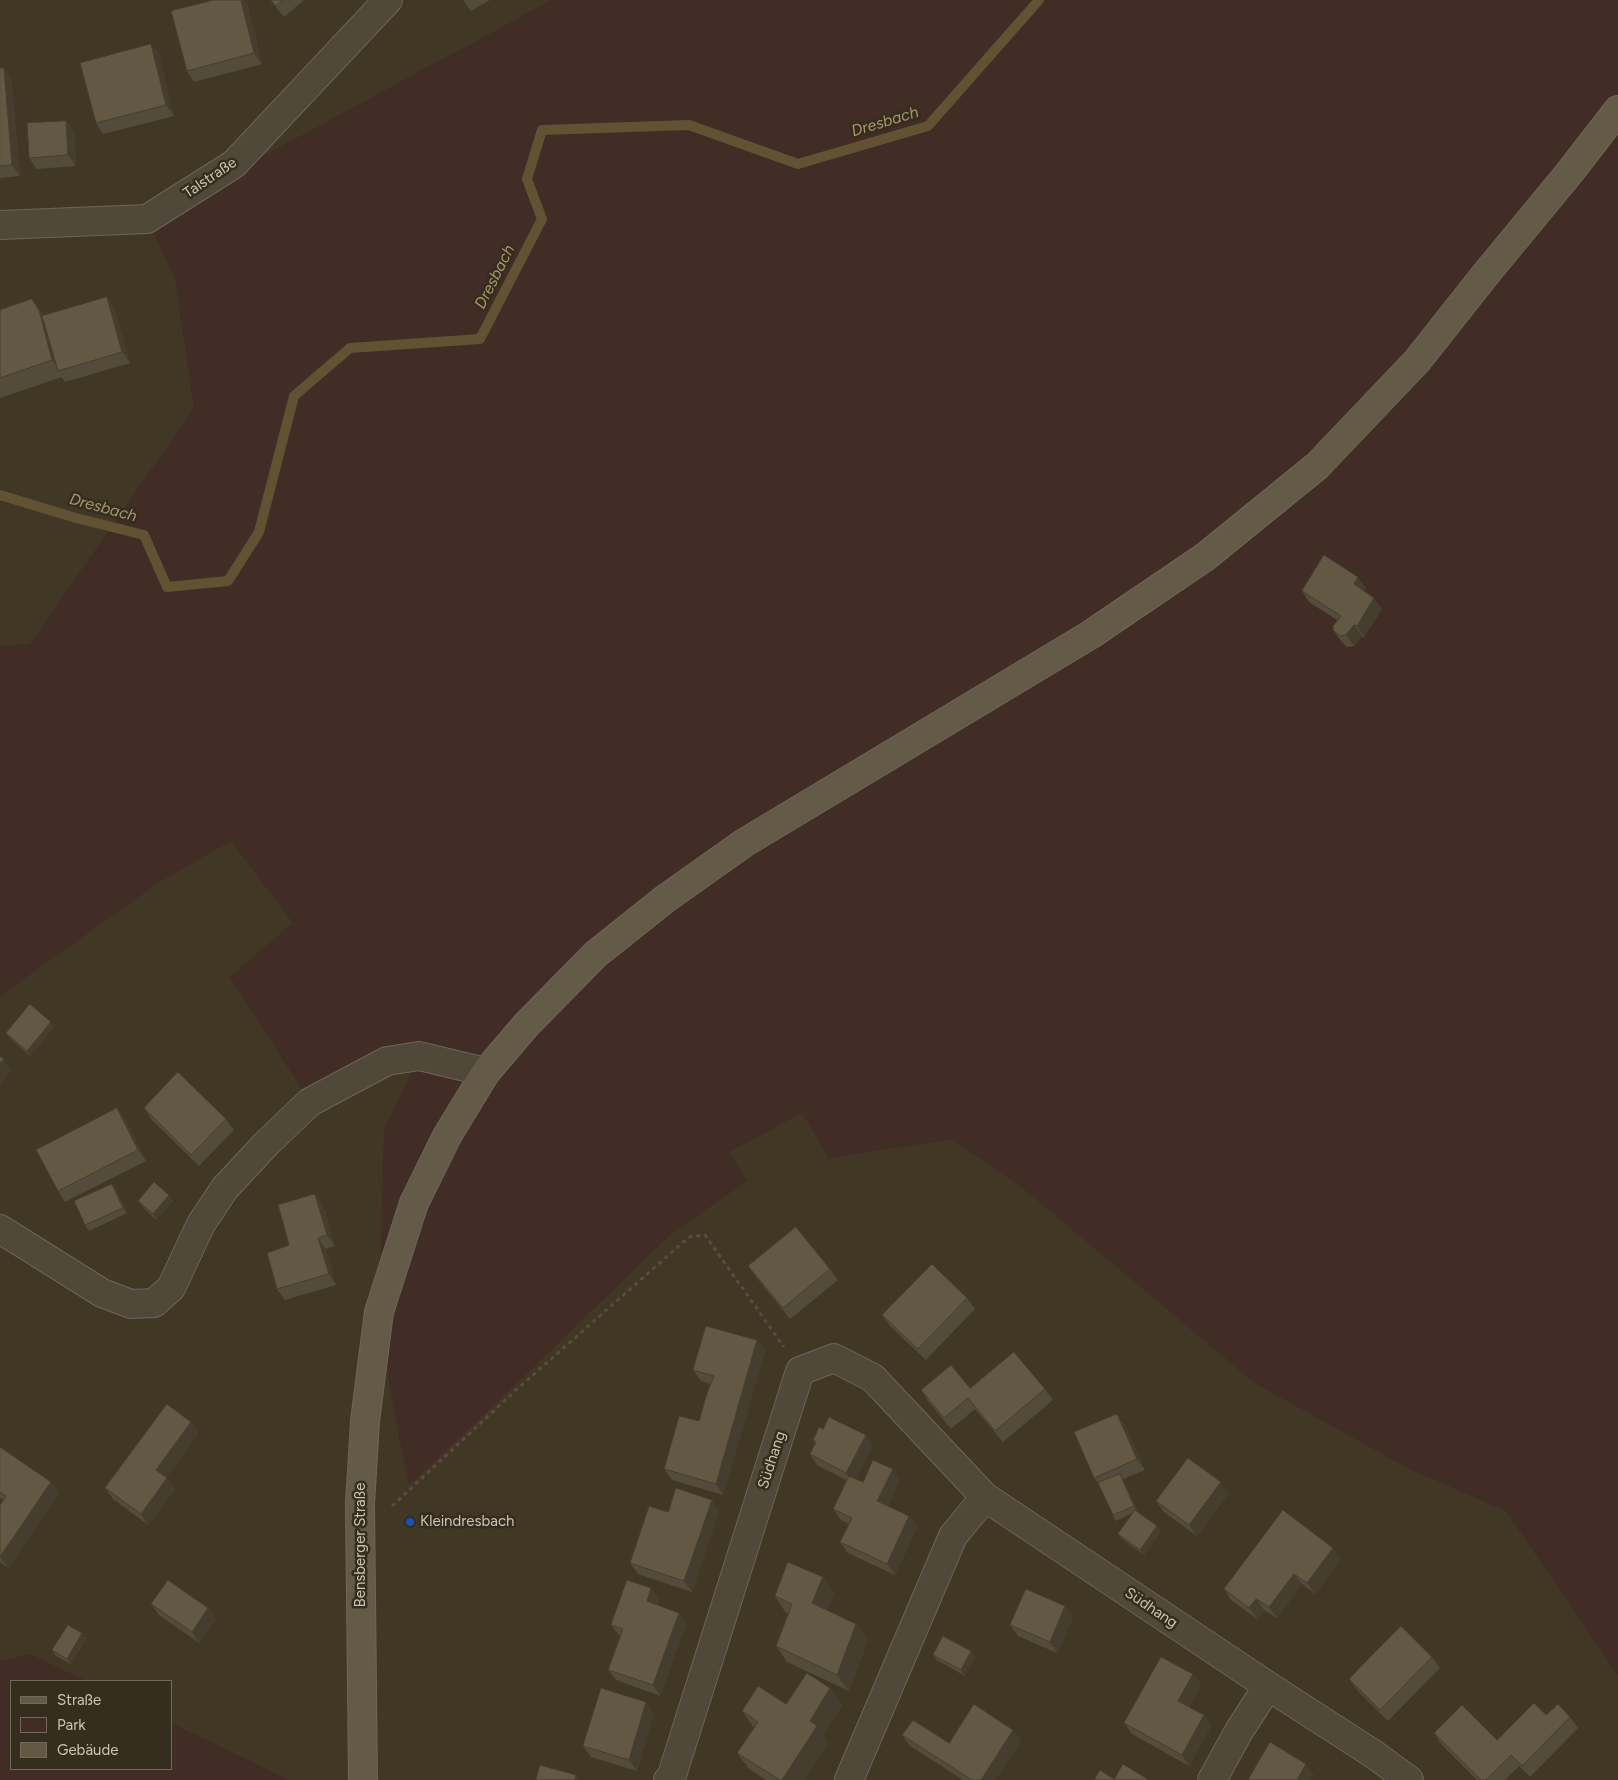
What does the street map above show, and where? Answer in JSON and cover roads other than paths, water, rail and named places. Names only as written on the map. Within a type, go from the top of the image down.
[{"type":"main road","name":"Bensberger Straße","points":[[363,1780],[360,1504],[364,1421],[379,1312],[414,1203],[447,1136],[486,1072],[527,1024],[596,954],[665,899],[744,843],[1090,635],[1205,557],[1317,466],[1417,361],[1618,110]]},
{"type":"street","name":"Talstraße","points":[[0,225],[147,219],[234,164],[388,0]]},
{"type":"street","points":[[0,1229],[102,1293],[130,1304],[154,1304],[171,1288],[201,1224],[225,1188],[266,1144],[310,1102],[387,1061],[419,1056],[486,1072]]},
{"type":"street","name":"Südhang","points":[[668,1780],[672,1775],[800,1371],[834,1358],[872,1378],[985,1497],[1375,1755],[1409,1780]]},
{"type":"street","points":[[849,1780],[953,1536],[985,1497]]},
{"type":"street","points":[[1212,1780],[1239,1731],[1268,1686]]},
{"type":"waterway","name":"Dresbach","points":[[0,495],[76,518],[144,535],[167,587],[228,581],[259,532],[294,396],[350,348],[480,339],[542,219],[527,179],[542,130],[689,125],[798,164],[928,126],[1039,0]]},
{"type":"place","name":"Kleindresbach","points":[[410,1522]]}]
